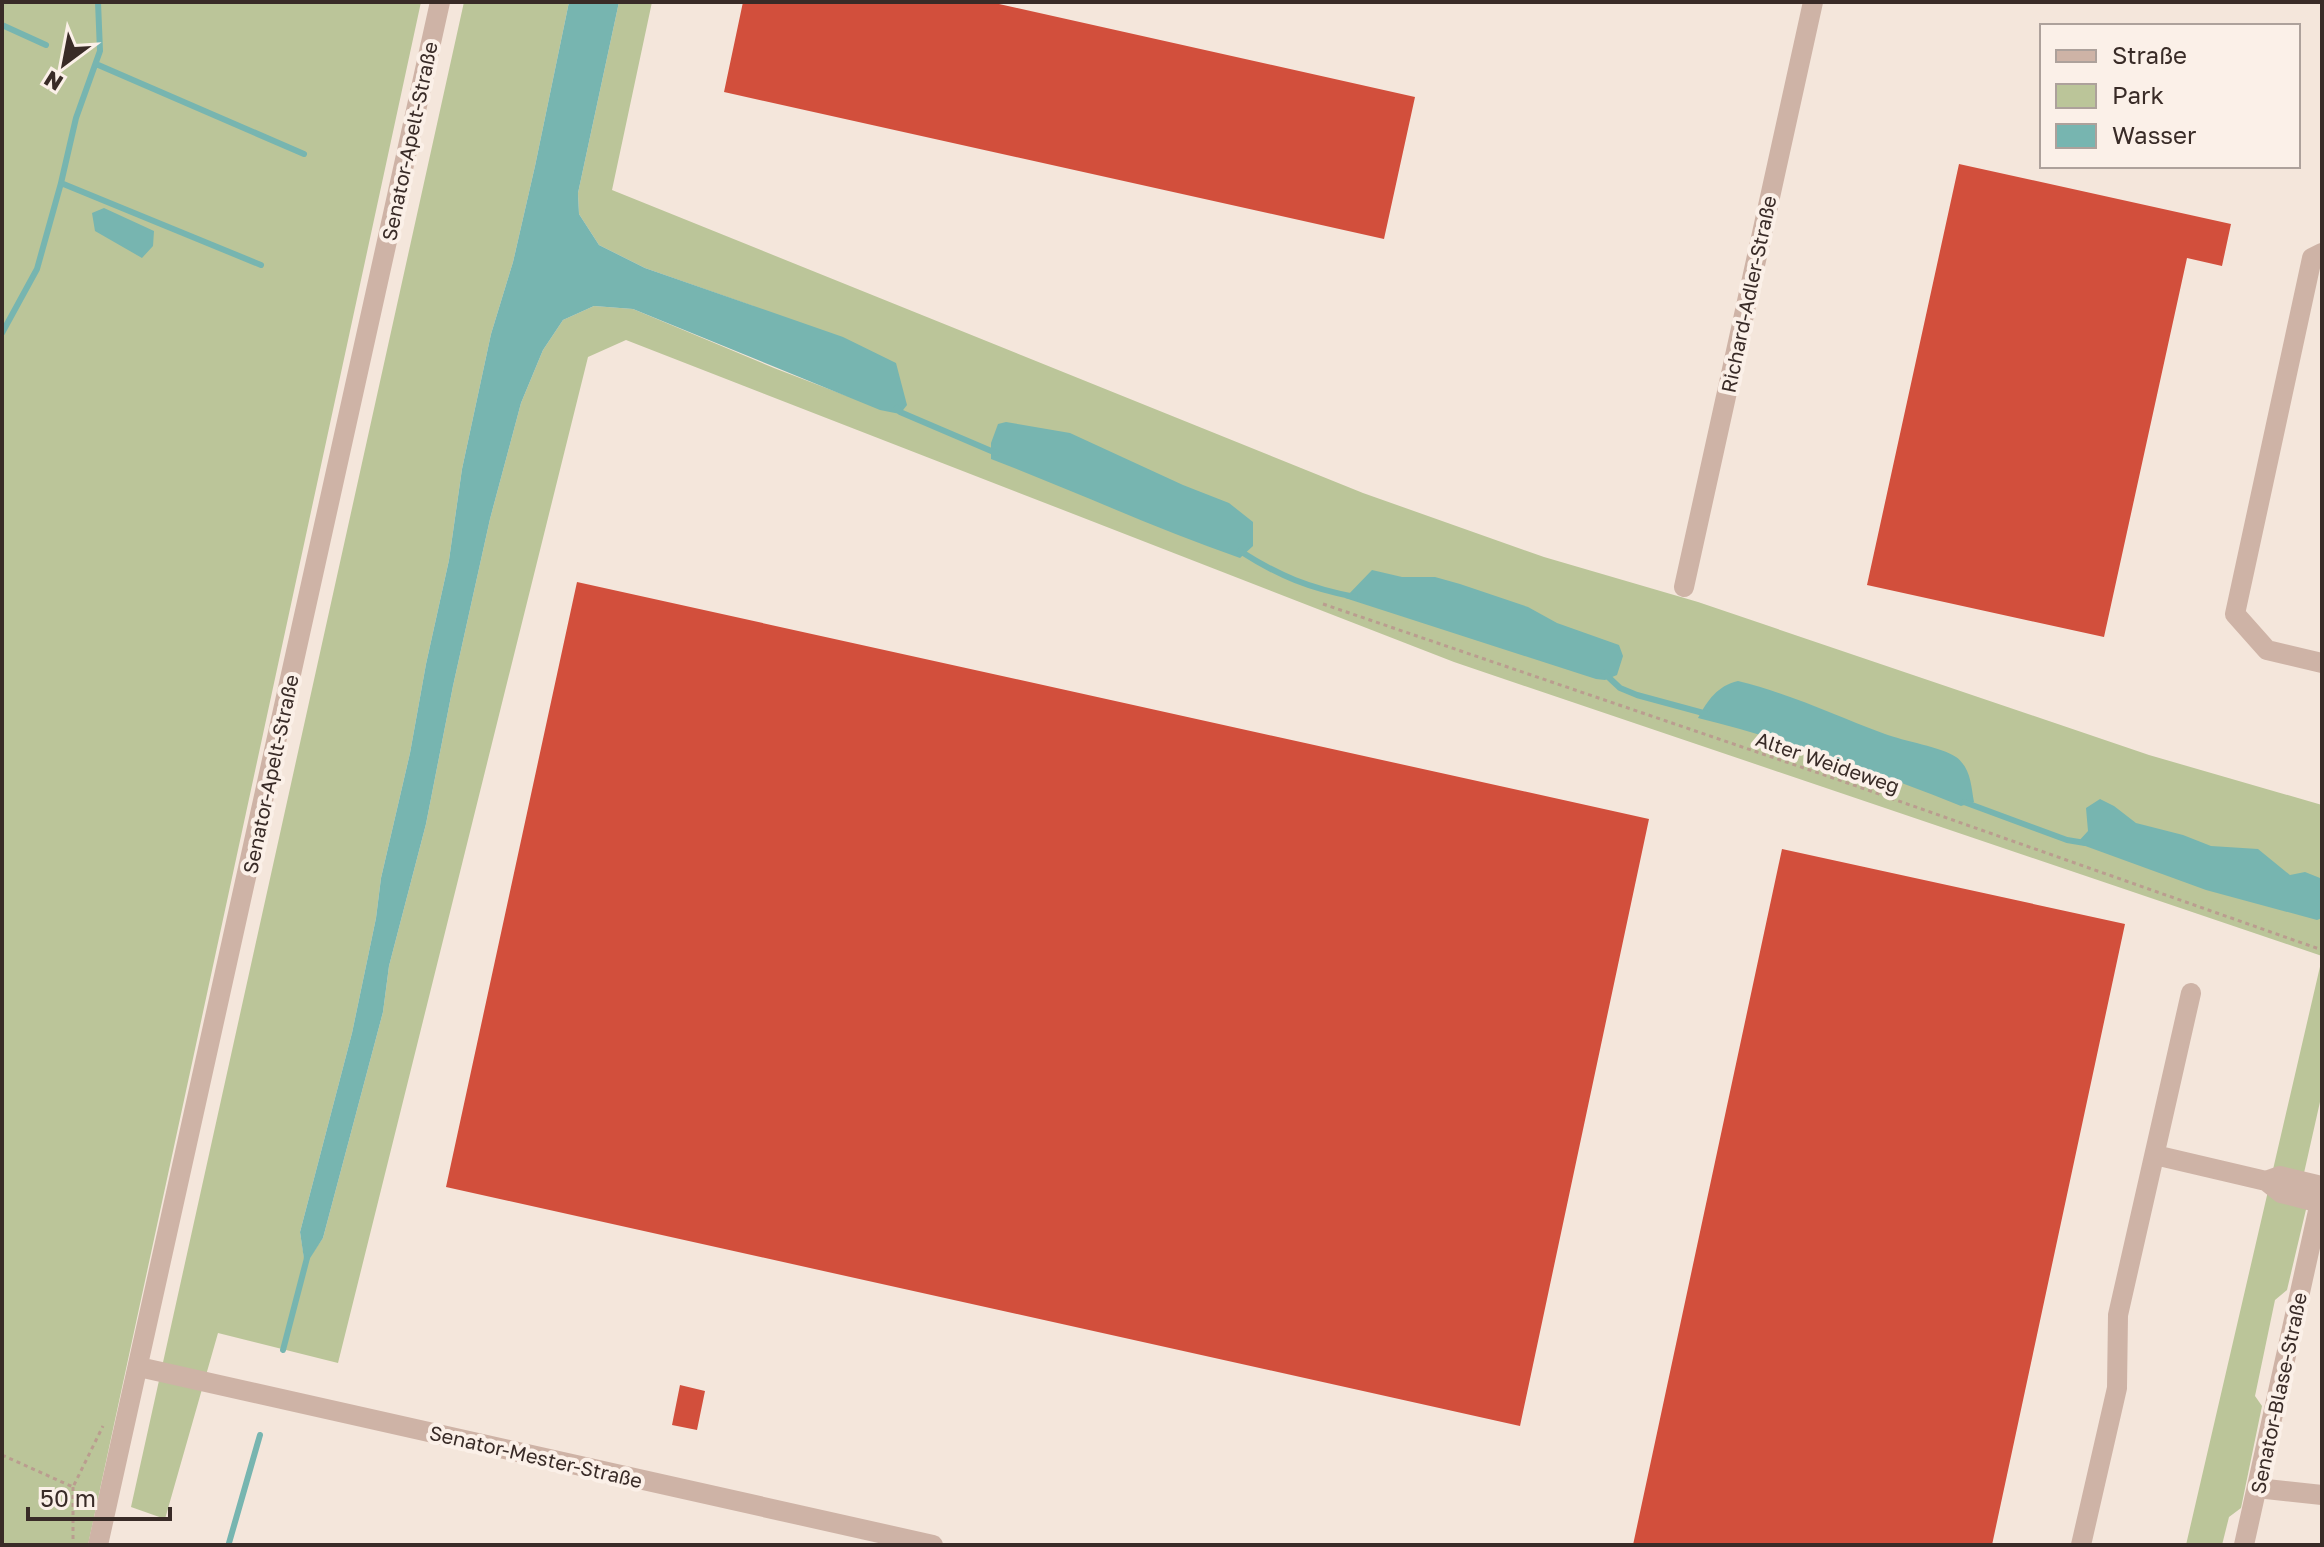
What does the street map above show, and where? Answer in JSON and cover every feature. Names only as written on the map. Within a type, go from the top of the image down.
[{"type":"street","name":"Senator-Apelt-Straße","points":[[98,1545],[440,2]]},
{"type":"street","name":"Richard-Adler-Straße","points":[[1684,587],[1813,2]]},
{"type":"street","points":[[2322,253],[2312,258],[2235,614],[2267,650],[2322,663]]},
{"type":"street","points":[[2081,1545],[2117,1388],[2118,1315],[2191,993]]},
{"type":"street","points":[[2155,1155],[2266,1181],[2281,1193],[2321,1194]]},
{"type":"street","name":"Senator-Blase-Straße","points":[[2244,1545],[2321,1194]]},
{"type":"street","name":"Senator-Mester-Straße","points":[[139,1367],[933,1545]]},
{"type":"street","points":[[2257,1488],[2322,1495]]},
{"type":"path","name":"Alter Weideweg","points":[[1323,604],[1842,781],[2322,950]]},
{"type":"path","points":[[73,1545],[73,1487],[108,1416]]},
{"type":"path","points":[[2,1455],[73,1487]]},
{"type":"green space","points":[[2,2],[421,2],[88,1545],[2,1545]]},
{"type":"green space","points":[[464,2],[569,2],[535,166],[513,262],[491,334],[462,469],[449,560],[381,878],[376,918],[352,1033],[300,1232],[305,1264],[323,1238],[383,1012],[389,966],[426,824],[490,519],[521,403],[543,350],[563,320],[594,306],[633,309],[847,396],[753,306],[645,268],[599,245],[579,214],[578,193],[619,2],[652,2],[612,190],[1363,493],[1544,557],[1698,602],[2149,755],[2322,805],[2322,956],[1454,662],[626,340],[588,357],[338,1363],[218,1333],[165,1519],[131,1507]]},
{"type":"green space","points":[[2322,958],[2322,1093],[2304,1173],[2312,1184],[2287,1290],[2275,1300],[2255,1396],[2262,1406],[2241,1508],[2229,1517],[2222,1545],[2186,1545]]},
{"type":"water","points":[[569,2],[619,2],[578,193],[579,214],[599,245],[645,268],[843,337],[896,363],[907,405],[900,414],[880,410],[633,309],[594,306],[563,320],[543,350],[521,403],[490,519],[426,824],[389,966],[383,1012],[323,1238],[305,1266],[300,1232],[352,1033],[376,918],[381,878],[449,560],[462,469],[491,334],[513,262],[535,166]]},
{"type":"water","points":[[104,208],[154,231],[153,246],[142,258],[95,231],[92,213]]},
{"type":"water","points":[[1006,422],[1070,433],[1229,503],[1253,522],[1253,546],[1240,558],[991,459],[991,443],[998,424]]},
{"type":"water","points":[[1372,570],[1402,577],[1435,577],[1460,584],[1528,607],[1557,623],[1619,645],[1623,656],[1617,675],[1605,680],[1596,679],[1345,598]]},
{"type":"water","points":[[1738,681],[1794,698],[1885,734],[1950,753],[1961,761],[1967,772],[1974,802],[1961,806],[1831,758],[1698,718],[1714,695],[1724,686]]},
{"type":"water","points":[[2100,799],[2136,823],[2211,846],[2258,849],[2290,875],[2305,872],[2320,878],[2322,918],[2317,920],[2206,890],[2077,843],[2088,831],[2086,808]]},
{"type":"building","points":[[743,2],[990,2],[1415,97],[1384,239],[724,92]]},
{"type":"building","points":[[1959,164],[2231,224],[2222,266],[2187,258],[2104,637],[1867,585]]},
{"type":"building","points":[[577,582],[1649,819],[1520,1426],[446,1187]]},
{"type":"building","points":[[1782,849],[2125,924],[1992,1545],[1633,1545]]},
{"type":"building","points":[[680,1385],[705,1391],[697,1430],[672,1425]]},
{"type":"waterway","points":[[2,333],[37,269],[76,118],[100,51],[98,2]]},
{"type":"waterway","points":[[2,25],[46,45]]},
{"type":"waterway","points":[[96,64],[304,154]]},
{"type":"waterway","points":[[61,183],[261,265]]},
{"type":"waterway","points":[[897,408],[900,412],[996,453]]},
{"type":"waterway","points":[[1240,551],[1295,580],[1355,597]]},
{"type":"waterway","points":[[1604,673],[1620,688],[1637,695],[1707,714]]},
{"type":"waterway","points":[[1964,802],[2067,840],[2085,843]]},
{"type":"waterway","points":[[283,1350],[307,1258]]},
{"type":"waterway","points":[[229,1543],[260,1435]]}]
